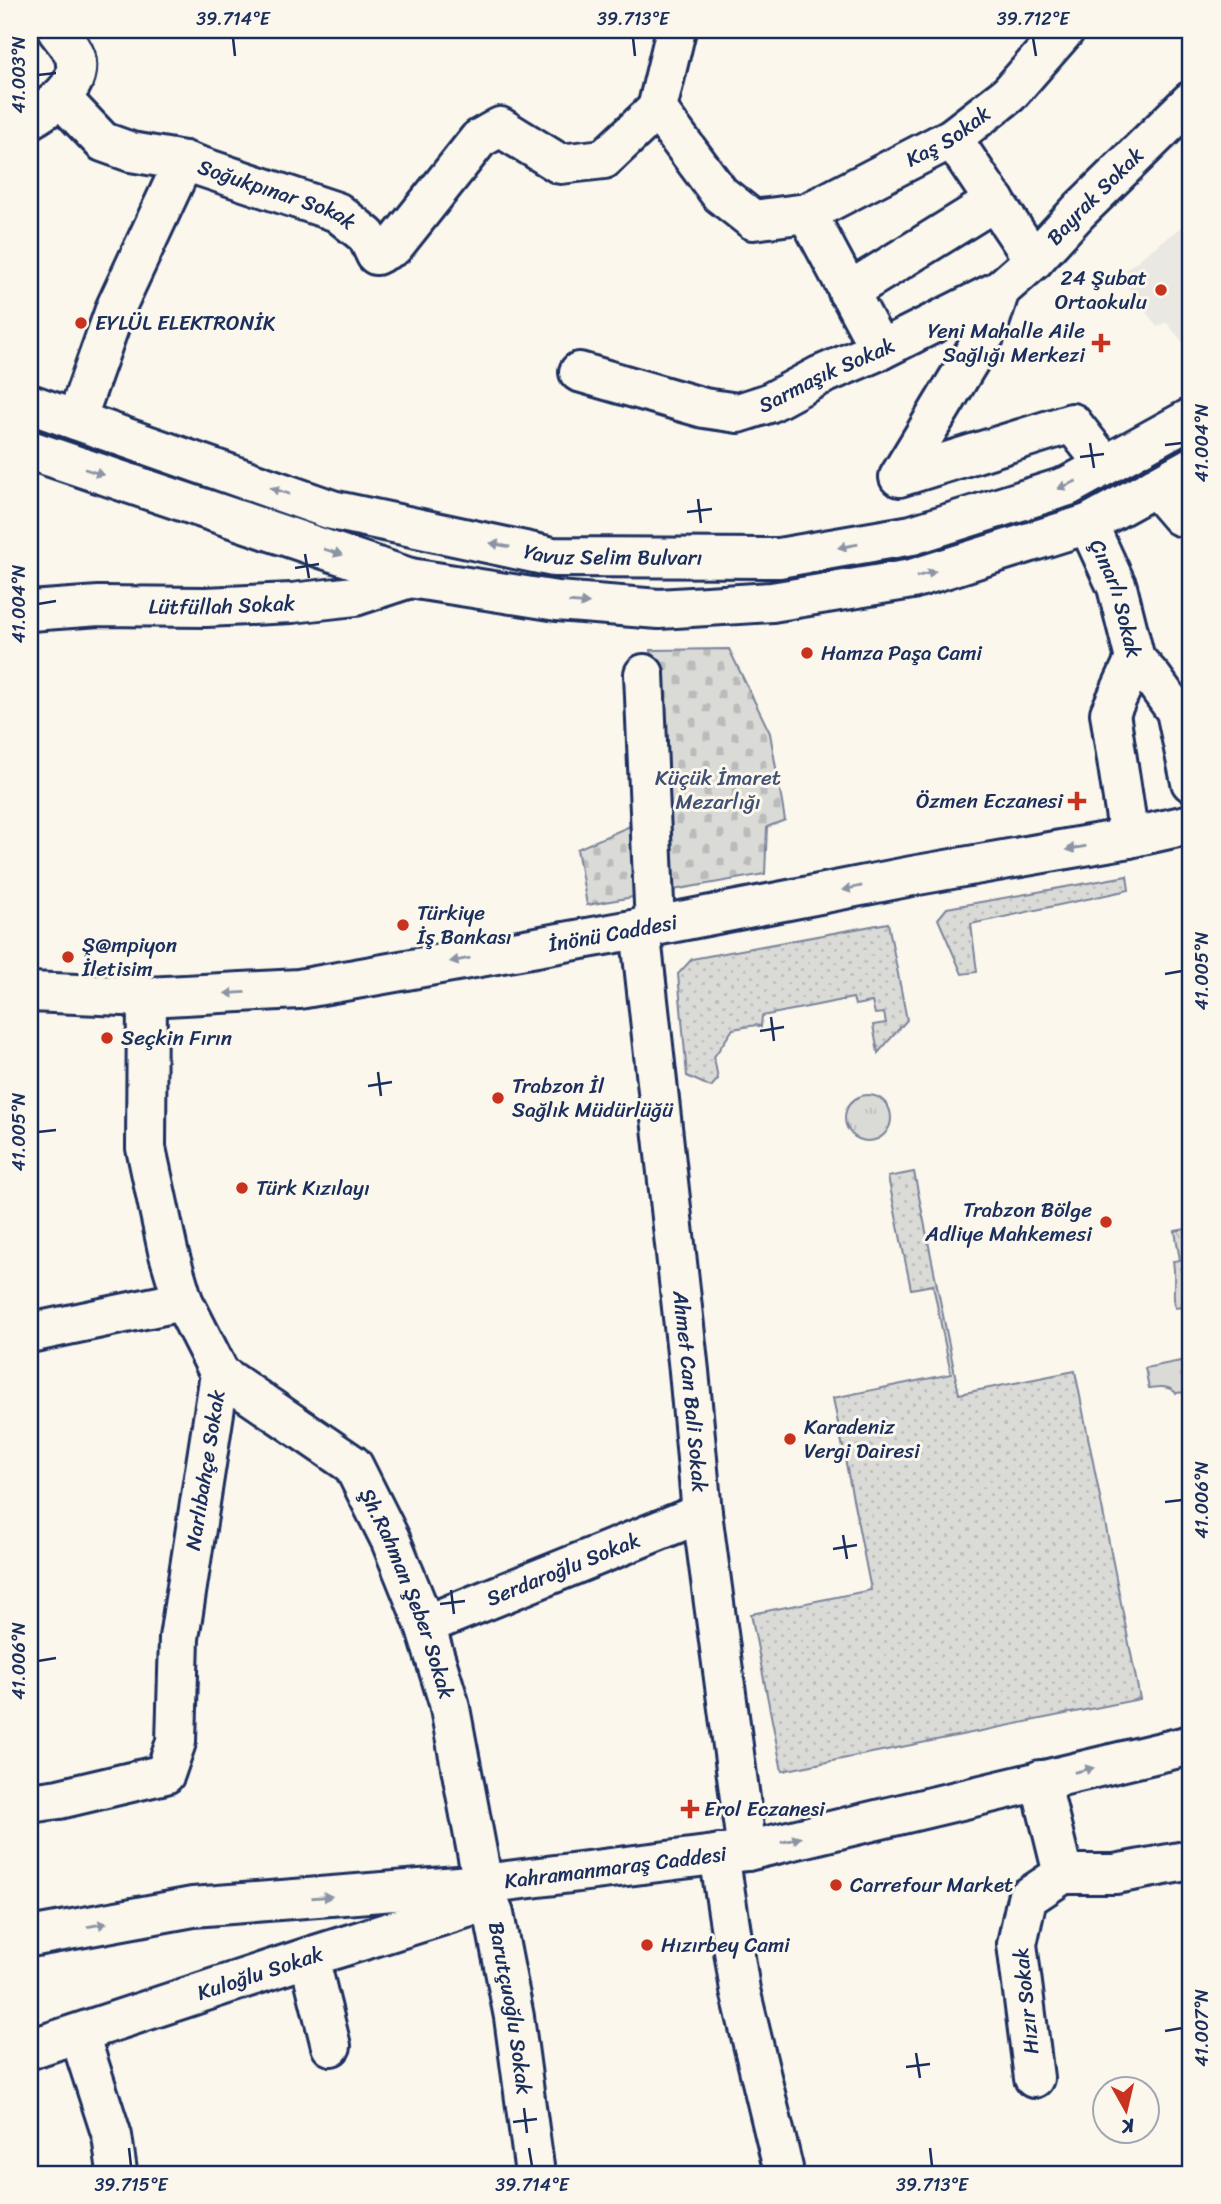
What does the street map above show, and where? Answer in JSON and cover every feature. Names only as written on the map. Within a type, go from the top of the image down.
[{"type":"street","points":[[30,120],[61,98],[76,72],[75,55],[57,30]]},
{"type":"street","points":[[657,109],[676,30]]},
{"type":"street","name":"Kaş Sokak","points":[[657,109],[720,194],[753,220],[807,213],[952,138],[1009,93],[1065,30]]},
{"type":"street","name":"Soğukpınar Sokak","points":[[61,98],[103,142],[131,152],[184,162],[337,212],[367,236],[376,255],[394,246],[479,139],[500,127],[560,164],[604,159],[657,109]]},
{"type":"street","name":"Bayrak Sokak","points":[[1000,290],[1034,260],[1078,212],[1191,101]]},
{"type":"street","points":[[952,138],[1034,260]]},
{"type":"street","points":[[76,420],[116,307],[184,162]]},
{"type":"street","points":[[848,292],[995,201]]},
{"type":"street","points":[[807,213],[880,350]]},
{"type":"street","points":[[1000,290],[986,334],[899,477],[1072,424],[1105,465]]},
{"type":"street","name":"Sarmaşık Sokak","points":[[579,372],[704,408],[738,413],[769,403],[819,376],[880,350],[1000,290]]},
{"type":"street","name":"Yavuz Selim Bulvarı","points":[[30,404],[332,509],[553,556],[779,558],[912,535],[1068,486],[1191,418]]},
{"type":"street","points":[[30,450],[410,578],[557,601],[659,609],[772,602],[912,579],[1088,524],[1191,467]]},
{"type":"street","points":[[1155,487],[1185,514]]},
{"type":"street","name":"Çınarlı Sokak","points":[[1088,524],[1117,587],[1135,659],[1110,713],[1129,838]]},
{"type":"street","name":"Lütfüllah Sokak","points":[[30,611],[99,606],[206,607],[292,603],[355,596],[410,578]]},
{"type":"street","points":[[1135,659],[1176,711],[1191,782]]},
{"type":"street","name":"Ahmet Can Bali Sokak","points":[[644,674],[648,927],[733,1853],[740,1990],[777,2172]]},
{"type":"street","name":"İnönü Caddesi","points":[[30,992],[147,997],[299,989],[648,927],[912,876],[1129,838],[1191,824]]},
{"type":"street","name":"Narlıbahçe Sokak","points":[[30,1803],[59,1799],[165,1774],[176,1742],[179,1638],[220,1374],[183,1301],[168,1251],[146,1148],[147,997]]},
{"type":"street","points":[[30,1332],[183,1301]]},
{"type":"street","name":"Şh.Rahman Şeber Sokak","points":[[220,1374],[353,1465],[391,1541],[425,1625],[449,1703],[486,1892]]},
{"type":"street","name":"Serdaroğlu Sokak","points":[[425,1625],[702,1513]]},
{"type":"street","name":"Kahramanmaraş Caddesi","points":[[30,1937],[193,1907],[486,1892],[733,1853],[1191,1745]]},
{"type":"street","points":[[1040,1780],[1063,1874],[1115,1874],[1191,1860]]},
{"type":"street","name":"Hızır Sokak","points":[[1034,2078],[1017,1944],[1027,1898],[1063,1874]]},
{"type":"street","name":"Kuloğlu Sokak","points":[[30,2049],[309,1957],[486,1892]]},
{"type":"street","name":"Barutçuoğlu Sokak","points":[[486,1892],[494,1914],[514,2017],[535,2174]]},
{"type":"street","points":[[309,1957],[331,2046]]},
{"type":"street","points":[[79,2034],[112,2136],[117,2171],[115,2174]]},
{"type":"shaded area","name":"24 Şubat Ortaokulu","points":[[1191,219],[1191,352],[1166,322],[1157,327],[1119,275]]},
{"type":"green space","name":"Küçük İmaret Mezarlığı","points":[[729,649],[770,733],[785,820],[767,827],[765,874],[587,905],[577,849],[644,820],[658,794],[651,650]]},
{"type":"green space","points":[[1127,876],[1129,890],[971,924],[977,972],[962,974],[938,919],[947,908]]},
{"type":"green space","points":[[888,923],[907,1020],[878,1053],[873,1025],[886,1023],[884,1013],[875,1014],[872,1002],[855,1005],[853,998],[762,1016],[761,1027],[756,1025],[733,1029],[714,1057],[718,1079],[711,1087],[687,1076],[678,974],[692,959]]},
{"type":"green space","points":[[868,1095],[884,1102],[891,1118],[884,1134],[868,1141],[852,1134],[845,1118],[852,1102]]},
{"type":"green space","points":[[914,1172],[959,1394],[1075,1371],[1140,1699],[782,1771],[751,1614],[871,1590],[833,1398],[951,1374],[933,1285],[911,1289],[888,1177]]},
{"type":"green space","points":[[1191,1228],[1191,1306],[1175,1308],[1173,1261],[1180,1260],[1175,1231]]},
{"type":"green space","points":[[1191,1359],[1191,1385],[1186,1392],[1176,1393],[1163,1387],[1149,1388],[1145,1368]]},
{"type":"place","name":"24 Şubat Ortaokulu","points":[[1161,290]]},
{"type":"place","name":"EYLÜL ELEKTRONİK","points":[[81,323]]},
{"type":"place","name":"Yeni Mahalle Aile Sağlığı Merkezi","points":[[1101,343]]},
{"type":"place","name":"Hamza Paşa Cami","points":[[807,653]]},
{"type":"place","name":"Özmen Eczanesi","points":[[1077,801]]},
{"type":"place","name":"Türkiye İş Bankası","points":[[403,925]]},
{"type":"place","name":"Ş@mpiyon İletisim","points":[[68,957]]},
{"type":"place","name":"Seçkin Fırın","points":[[107,1038]]},
{"type":"place","name":"Trabzon İl Sağlık Müdürlüğü","points":[[498,1098]]},
{"type":"place","name":"Türk Kızılayı","points":[[242,1188]]},
{"type":"place","name":"Trabzon Bölge Adliye Mahkemesi","points":[[1106,1222]]},
{"type":"place","name":"Karadeniz Vergi Dairesi","points":[[790,1439]]},
{"type":"place","name":"Erol Eczanesi","points":[[690,1809]]},
{"type":"place","name":"Carrefour Market","points":[[836,1885]]},
{"type":"place","name":"Hızırbey Cami","points":[[647,1945]]}]
